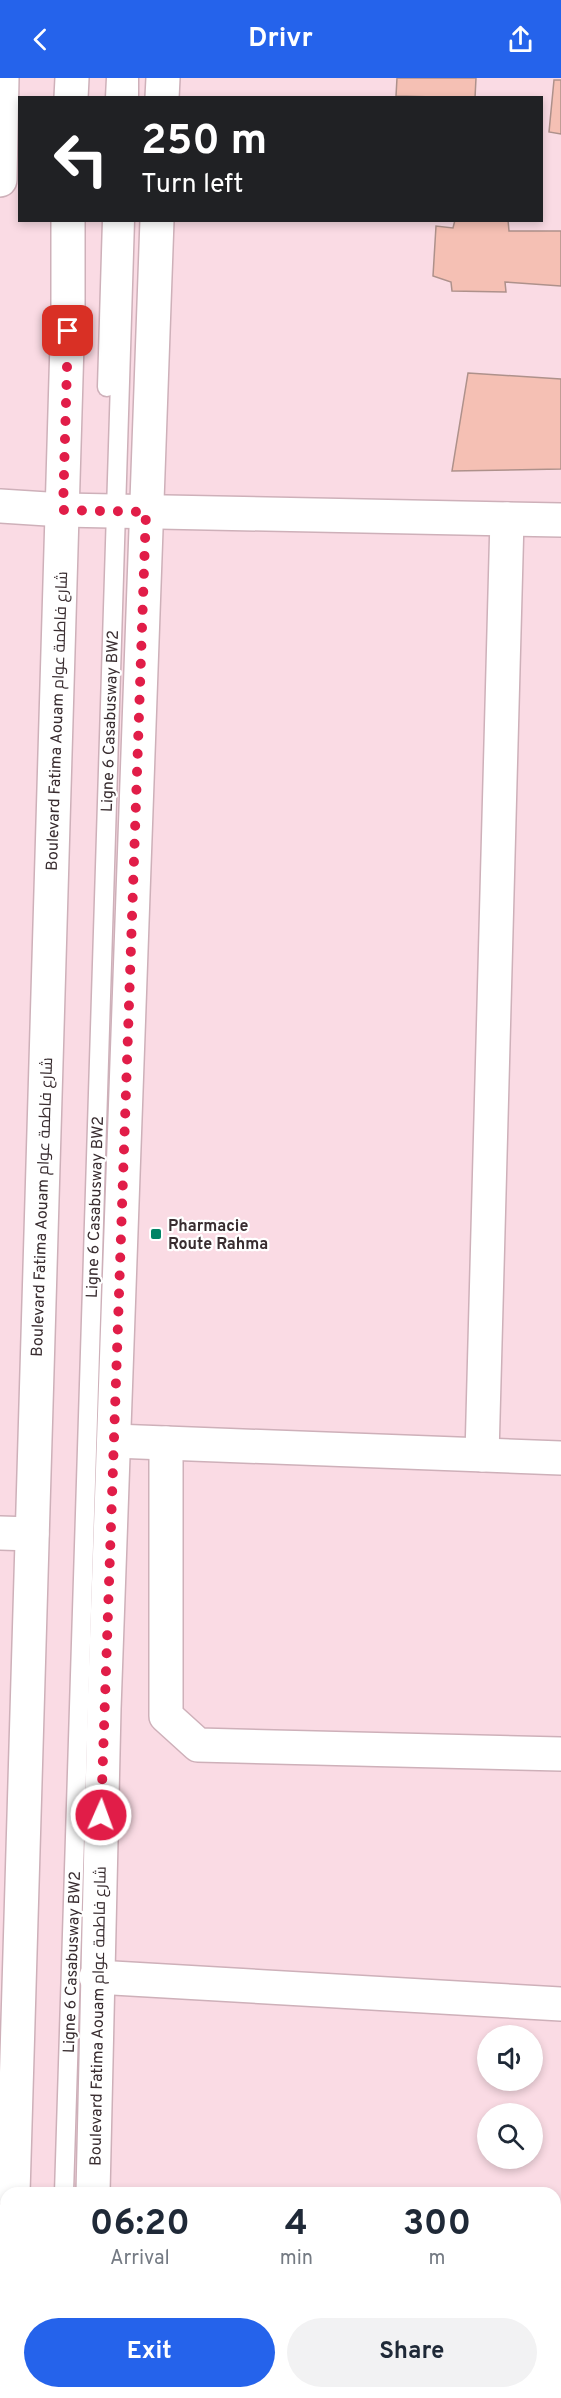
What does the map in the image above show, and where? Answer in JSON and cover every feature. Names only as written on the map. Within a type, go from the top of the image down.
[{"type":"main road","points":[[0,180],[2,78]]},
{"type":"main road","points":[[71,96],[72,78]]},
{"type":"main road","points":[[162,96],[163,78]]},
{"type":"main road","name":"Boulevard Fatima Aouam شارع فاطمة عوام","points":[[13,2187],[16,1534],[63,510],[68,222]]},
{"type":"main road","name":"Boulevard Fatima Aouam شارع فاطمة عوام","points":[[93,2187],[96,1977],[114,1441],[122,511],[157,222]]},
{"type":"main road","points":[[0,506],[63,510],[561,520]]},
{"type":"main road","points":[[482,1455],[507,519]]},
{"type":"main road","points":[[114,1441],[561,1458]]},
{"type":"main road","points":[[166,1443],[166,1716],[198,1745],[561,1754]]},
{"type":"main road","points":[[96,1977],[561,2004]]},
{"type":"lane","points":[[115,96],[116,78]]},
{"type":"lane","points":[[129,78],[129,96]]},
{"type":"lane","name":"Ligne 6 Casabusway BW2","points":[[51,2187],[122,511],[112,222]]},
{"type":"lane","name":"Ligne 6 Casabusway BW2","points":[[64,2187],[122,511],[125,222]]},
{"type":"building","points":[[397,78],[476,78],[475,96],[396,96]]},
{"type":"building","points":[[554,80],[561,80],[561,134],[549,132]]},
{"type":"building","points":[[454,222],[508,222],[509,231],[561,231],[561,286],[505,282],[506,292],[452,291],[451,282],[433,276],[436,226],[453,228]]},
{"type":"building","points":[[468,373],[561,379],[561,469],[452,471]]},
{"type":"place","name":"Pharmacie Route Rahma","points":[[156,1234]]},
{"type":"route","points":[[68,331],[63,510],[146,512],[101,1815]]}]
